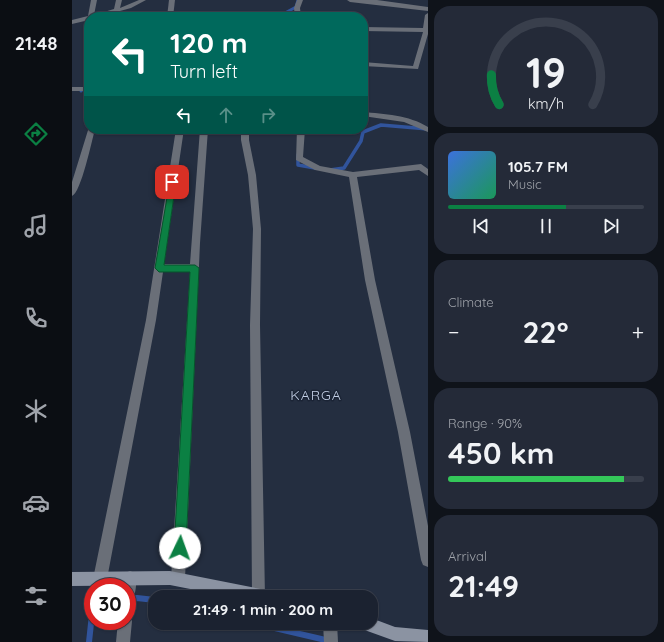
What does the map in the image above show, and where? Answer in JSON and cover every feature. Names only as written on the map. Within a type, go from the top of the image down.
[{"type":"street","points":[[92,12],[94,0]]},
{"type":"street","points":[[117,10],[119,0]]},
{"type":"street","points":[[110,12],[129,7],[142,0]]},
{"type":"street","points":[[171,12],[172,0]]},
{"type":"street","points":[[297,12],[297,8],[300,0]]},
{"type":"street","points":[[350,0],[408,3],[428,9]]},
{"type":"street","points":[[368,64],[416,68],[426,30],[428,15]]},
{"type":"street","points":[[72,22],[84,19]]},
{"type":"street","points":[[368,29],[426,30]]},
{"type":"street","points":[[72,89],[84,90]]},
{"type":"street","points":[[368,115],[393,118],[424,127],[428,130]]},
{"type":"street","points":[[72,193],[90,134]]},
{"type":"street","points":[[100,578],[151,320],[179,134]]},
{"type":"street","points":[[178,579],[204,134]]},
{"type":"street","points":[[245,134],[252,175],[257,229],[255,325],[262,590]]},
{"type":"street","points":[[300,134],[298,158],[318,168],[353,175],[421,167],[428,173]]},
{"type":"street","points":[[353,175],[370,280],[404,432],[428,560]]},
{"type":"street","points":[[159,268],[195,268]]},
{"type":"street","points":[[136,578],[170,578],[232,590]]},
{"type":"street","points":[[72,579],[84,579]]},
{"type":"street","points":[[123,642],[124,630]]},
{"type":"street","points":[[330,630],[331,642]]},
{"type":"street","points":[[378,630],[396,638],[428,637]]},
{"type":"waterway","points":[[287,12],[296,7],[298,0]]},
{"type":"waterway","points":[[81,91],[84,88]]},
{"type":"waterway","points":[[368,130],[381,125],[428,129]]},
{"type":"waterway","points":[[330,170],[344,168],[361,141],[363,134]]},
{"type":"waterway","points":[[298,155],[298,165],[315,168]]},
{"type":"waterway","points":[[136,598],[148,599]]},
{"type":"waterway","points":[[89,642],[90,630]]},
{"type":"waterway","points":[[283,630],[334,642]]},
{"type":"district","name":"KARGA","points":[[316,395]]},
{"type":"route","points":[[172,182],[159,268],[195,268],[180,548]]}]
